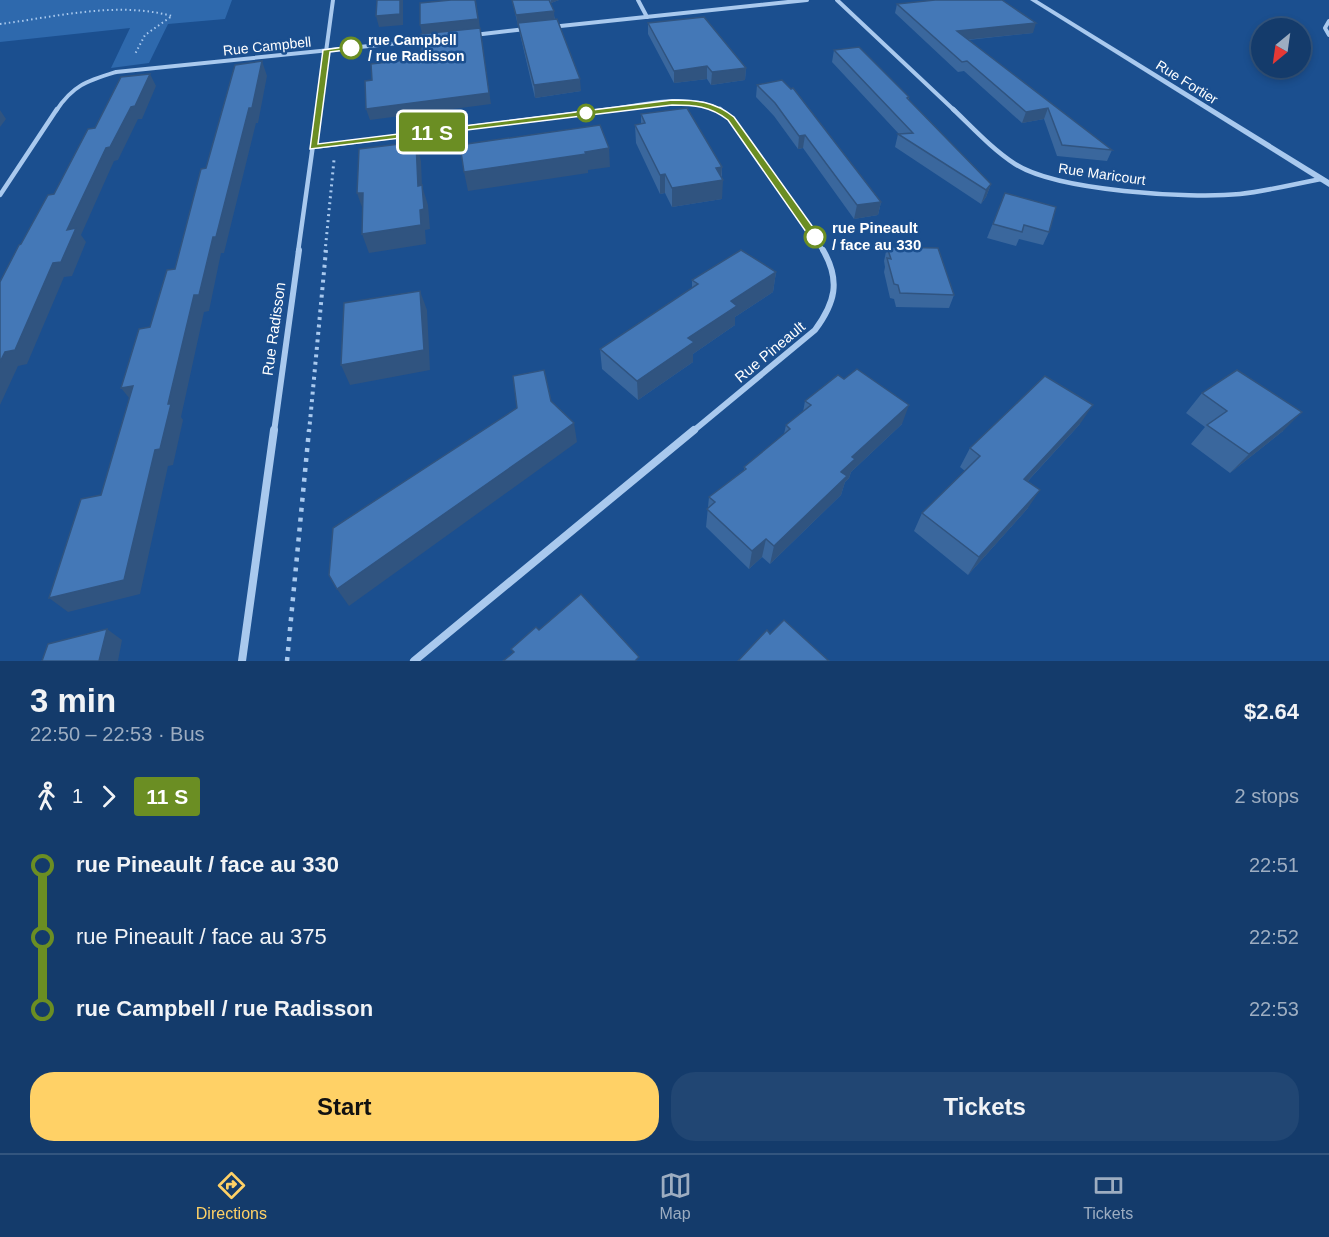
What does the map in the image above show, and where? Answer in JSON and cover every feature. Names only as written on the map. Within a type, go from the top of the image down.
[{"type":"street","name":"Rue Radisson","points":[[242,661],[333,0]]},
{"type":"street","points":[[638,0],[647,17]]},
{"type":"street","points":[[546,27],[807,0]]},
{"type":"street","name":"Rue Maricourt","points":[[837,0],[987,141],[1015,164],[1041,177],[1076,184],[1189,196],[1230,195],[1321,180]]},
{"type":"street","name":"Rue Fortier","points":[[1033,0],[1329,184]]},
{"type":"street","points":[[1329,21],[1324,28],[1329,34]]},
{"type":"street","points":[[466,36],[535,28]]},
{"type":"street","name":"Rue Campbell","points":[[0,195],[66,96],[88,81],[109,74],[142,69],[432,39]]},
{"type":"street","name":"Rue Pineault","points":[[313,147],[672,102],[707,104],[731,118],[822,247],[833,271],[833,297],[827,314],[815,330],[414,661]]},
{"type":"path","points":[[0,24],[117,6],[151,8],[172,16],[145,35],[134,56]]},
{"type":"path","points":[[287,661],[335,154]]},
{"type":"shaded area","points":[[0,0],[232,0],[225,19],[168,24],[149,63],[111,68],[130,28],[0,42]]},
{"type":"building","points":[[377,0],[400,0],[400,14],[376,16]]},
{"type":"building","points":[[475,0],[478,19],[420,25],[420,3]]},
{"type":"building","points":[[512,0],[549,0],[554,11],[516,15]]},
{"type":"building","points":[[935,0],[1002,0],[1036,23],[957,31],[1112,150],[1062,145],[1048,108],[1026,112],[967,61],[962,62],[897,4]]},
{"type":"building","points":[[704,17],[746,68],[712,72],[707,66],[674,71],[648,23]]},
{"type":"building","points":[[557,19],[580,79],[534,85],[518,23]]},
{"type":"building","points":[[480,28],[489,93],[366,109],[365,81],[372,80],[371,64],[421,58],[421,34]]},
{"type":"building","points":[[859,47],[991,184],[986,190],[898,134],[913,133],[834,50]]},
{"type":"building","points":[[262,61],[252,108],[249,108],[216,237],[213,237],[199,295],[194,295],[168,404],[171,404],[160,449],[155,450],[124,580],[49,598],[81,499],[101,495],[133,386],[121,388],[139,329],[150,327],[167,270],[175,269],[201,169],[206,168],[235,65]]},
{"type":"building","points":[[150,74],[135,106],[131,107],[110,147],[106,148],[67,230],[76,228],[61,262],[53,263],[15,350],[5,352],[0,362],[0,282],[19,245],[48,195],[54,194],[88,129],[95,128],[121,77]]},
{"type":"building","points":[[782,80],[791,89],[793,88],[881,202],[857,205],[805,135],[799,136],[775,103],[757,85]]},
{"type":"building","points":[[687,108],[722,167],[716,168],[723,180],[672,188],[665,174],[660,175],[635,125],[645,123],[641,114]]},
{"type":"building","points":[[600,125],[609,148],[585,152],[586,154],[464,172],[460,145]]},
{"type":"building","points":[[416,142],[418,186],[422,185],[424,209],[420,210],[421,225],[362,234],[363,193],[357,193],[359,149]]},
{"type":"building","points":[[1005,193],[1056,207],[1049,232],[1024,225],[1022,232],[993,224]]},
{"type":"building","points":[[887,247],[938,248],[954,295],[900,293],[898,285],[894,284],[887,258],[891,259]]},
{"type":"building","points":[[741,250],[776,272],[731,301],[737,306],[688,338],[694,342],[637,381],[600,349],[698,284],[692,280]]},
{"type":"building","points":[[420,291],[424,350],[341,365],[344,303]]},
{"type":"building","points":[[857,369],[909,405],[852,457],[855,459],[841,472],[847,476],[774,546],[766,539],[752,551],[707,509],[715,502],[709,497],[746,469],[744,467],[790,429],[786,425],[811,405],[805,401],[838,375],[844,379]]},
{"type":"building","points":[[544,370],[551,401],[574,423],[337,589],[329,575],[333,528],[517,408],[513,376]]},
{"type":"building","points":[[1237,370],[1302,412],[1249,454],[1207,425],[1227,411],[1202,393]]},
{"type":"building","points":[[1045,376],[1093,405],[1024,479],[1040,490],[979,557],[922,513],[980,456],[970,448]]},
{"type":"building","points":[[581,594],[639,657],[635,661],[503,661],[514,652],[511,649],[536,627],[539,630]]},
{"type":"building","points":[[784,620],[829,661],[738,661],[767,630],[770,634]]},
{"type":"building","points":[[107,629],[99,661],[42,661],[48,644]]},
{"type":"bus line","points":[[351,48],[326,50],[313,147],[672,102],[700,103],[713,106],[731,118],[815,237]]},
{"type":"place","name":"rue Campbell / rue Radisson","points":[[351,48]]},
{"type":"place","name":"rue Pineault / face au 330","points":[[815,237]]}]
